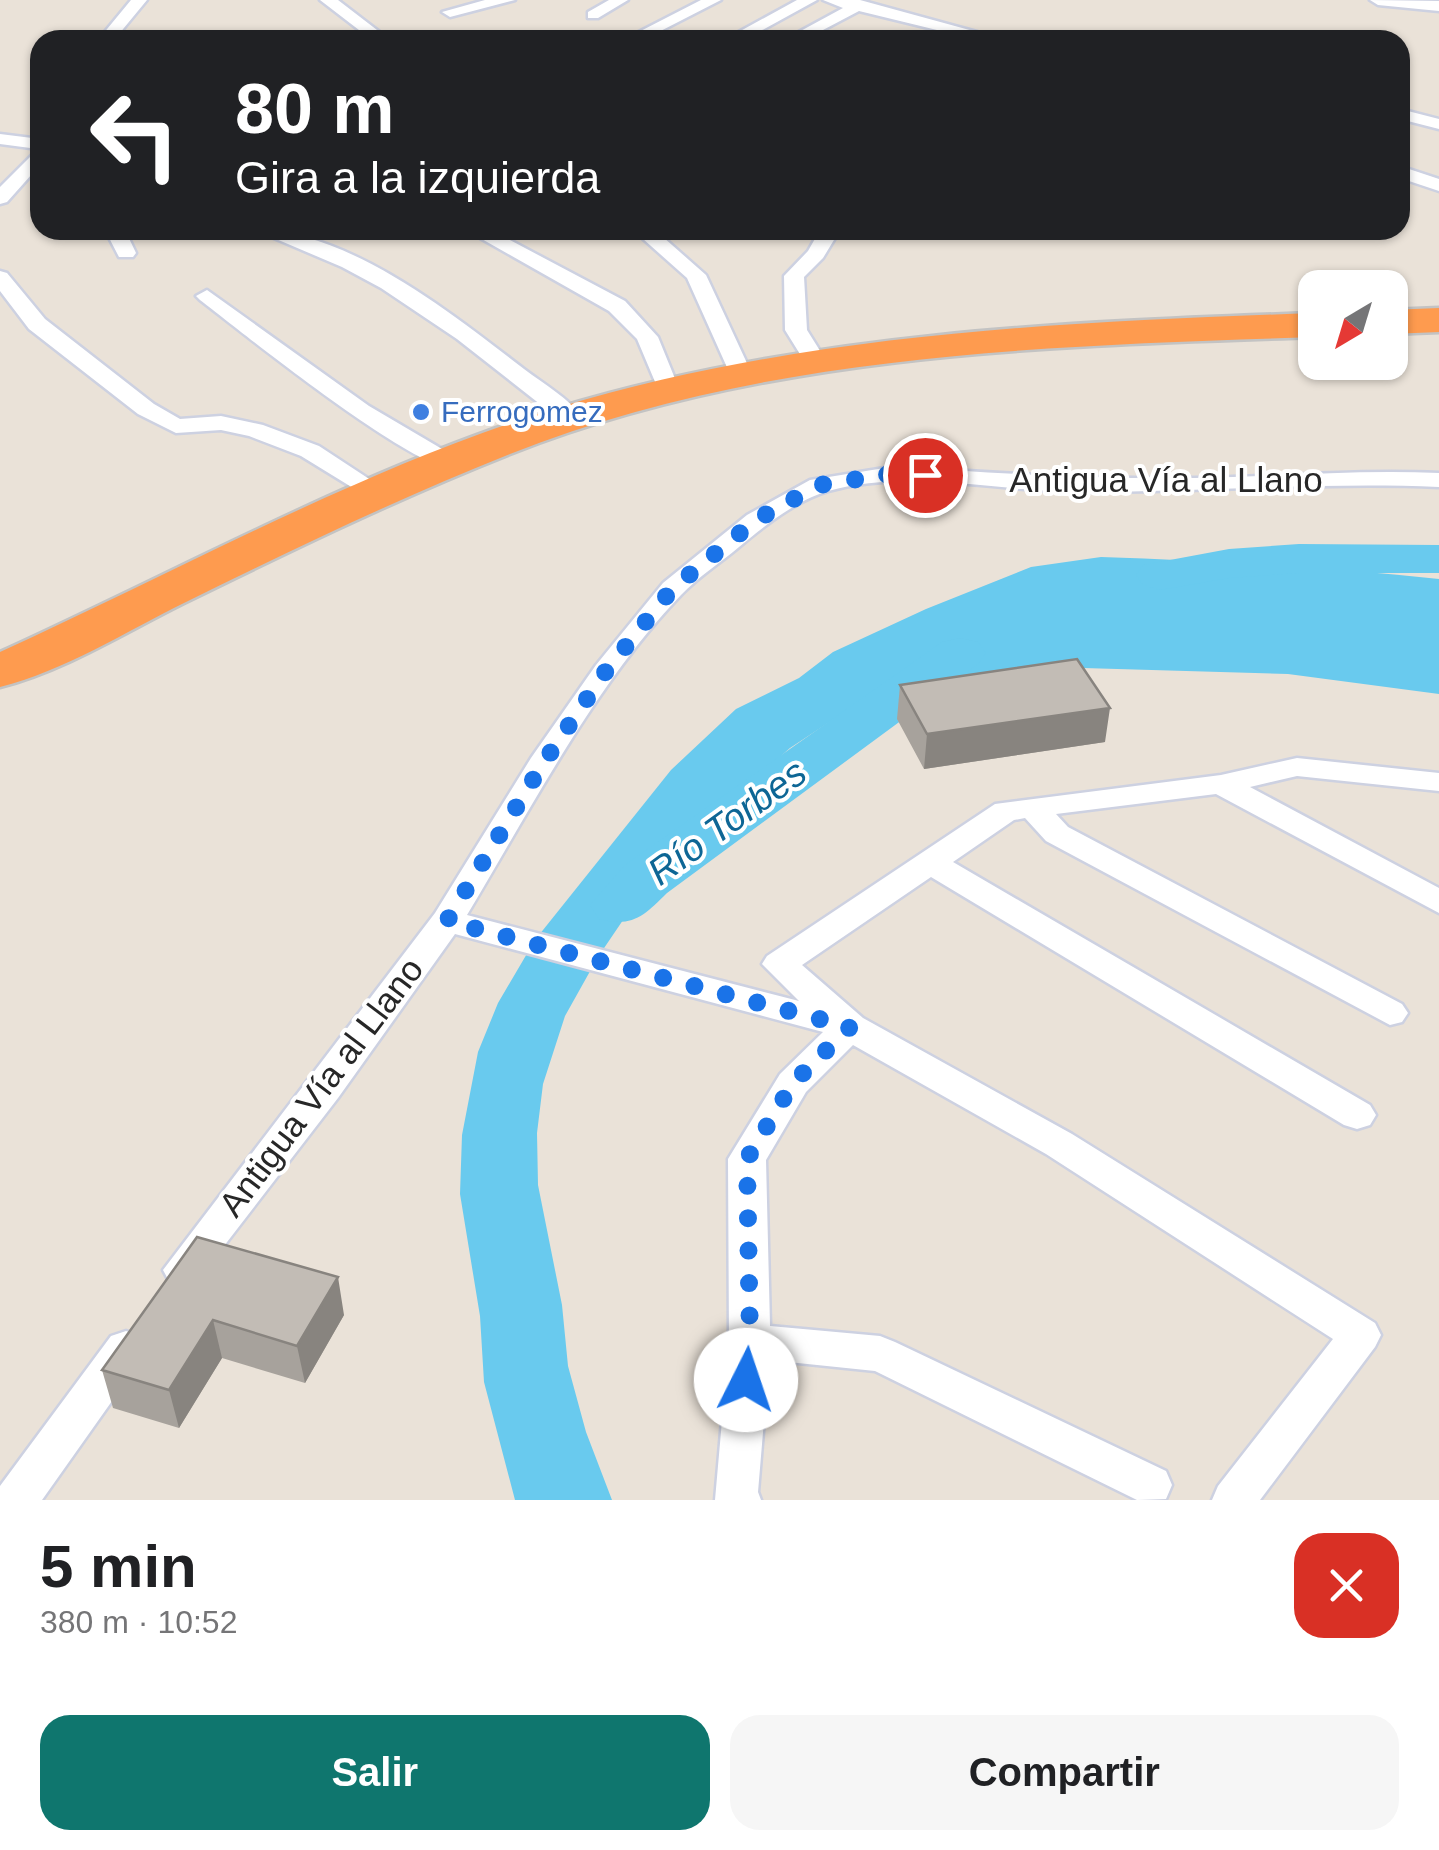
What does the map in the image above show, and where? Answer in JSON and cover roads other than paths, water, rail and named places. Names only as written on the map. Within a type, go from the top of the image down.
[{"type":"highway","points":[[1408,321],[1439,320]]},
{"type":"highway","points":[[0,671],[450,464],[572,418],[669,391],[816,362],[1004,342],[1298,326]]},
{"type":"street","points":[[114,30],[139,0]]},
{"type":"street","points":[[328,0],[368,30]]},
{"type":"street","points":[[450,12],[507,0]]},
{"type":"street","points":[[593,15],[620,0]]},
{"type":"street","points":[[651,30],[713,0]]},
{"type":"street","points":[[751,30],[809,0]]},
{"type":"street","points":[[830,0],[959,30]]},
{"type":"street","points":[[1378,0],[1439,6]]},
{"type":"street","points":[[811,30],[860,5]]},
{"type":"street","points":[[1410,117],[1439,124]]},
{"type":"street","points":[[0,139],[30,143]]},
{"type":"street","points":[[0,198],[30,165]]},
{"type":"street","points":[[1410,175],[1439,185]]},
{"type":"street","points":[[121,240],[126,252]]},
{"type":"street","points":[[296,240],[316,246],[451,324],[572,418]]},
{"type":"street","points":[[495,240],[617,306],[648,338],[669,391]]},
{"type":"street","points":[[655,240],[696,275],[741,374]]},
{"type":"street","points":[[816,362],[796,330],[794,276],[824,240]]},
{"type":"street","points":[[0,277],[37,324],[146,409],[176,426],[222,423],[255,430],[310,451],[380,494]]},
{"type":"street","points":[[207,296],[361,410],[450,464]]},
{"type":"street","name":"Antigua Vía al Llano","points":[[16,1500],[447,921],[542,765],[606,671],[672,589],[756,520],[819,485],[897,473],[1036,485],[1376,477],[1439,480]]},
{"type":"street","points":[[1234,1500],[1360,1335],[1059,1144],[850,1027],[779,964],[1006,812],[1221,784],[1297,767],[1439,782]]},
{"type":"street","points":[[1221,784],[1439,902]]},
{"type":"street","points":[[1033,808],[1057,834],[1390,1013]]},
{"type":"street","points":[[928,861],[1356,1115]]},
{"type":"street","points":[[447,921],[850,1027]]},
{"type":"street","points":[[738,1500],[735,1495],[750,1342],[747,1159],[793,1083],[850,1027]]},
{"type":"street","points":[[750,1342],[880,1354],[1150,1485]]},
{"type":"water","points":[[1101,557],[1439,579],[1439,694],[1288,674],[1083,668],[904,693],[837,717],[790,748],[707,821],[640,895],[598,957],[565,1016],[543,1084],[537,1133],[538,1185],[562,1305],[568,1366],[586,1432],[612,1500],[515,1500],[484,1382],[480,1316],[460,1194],[462,1135],[478,1052],[498,1003],[535,940],[671,770],[736,709],[799,678],[833,652],[926,609],[1031,567]]},
{"type":"waterway","name":"Río Torbes","points":[[1160,575],[1264,560],[1439,559]]},
{"type":"waterway","name":"Río Torbes","points":[[620,905],[646,879],[960,653]]},
{"type":"place","name":"Ferrogomez","points":[[421,412]]}]
